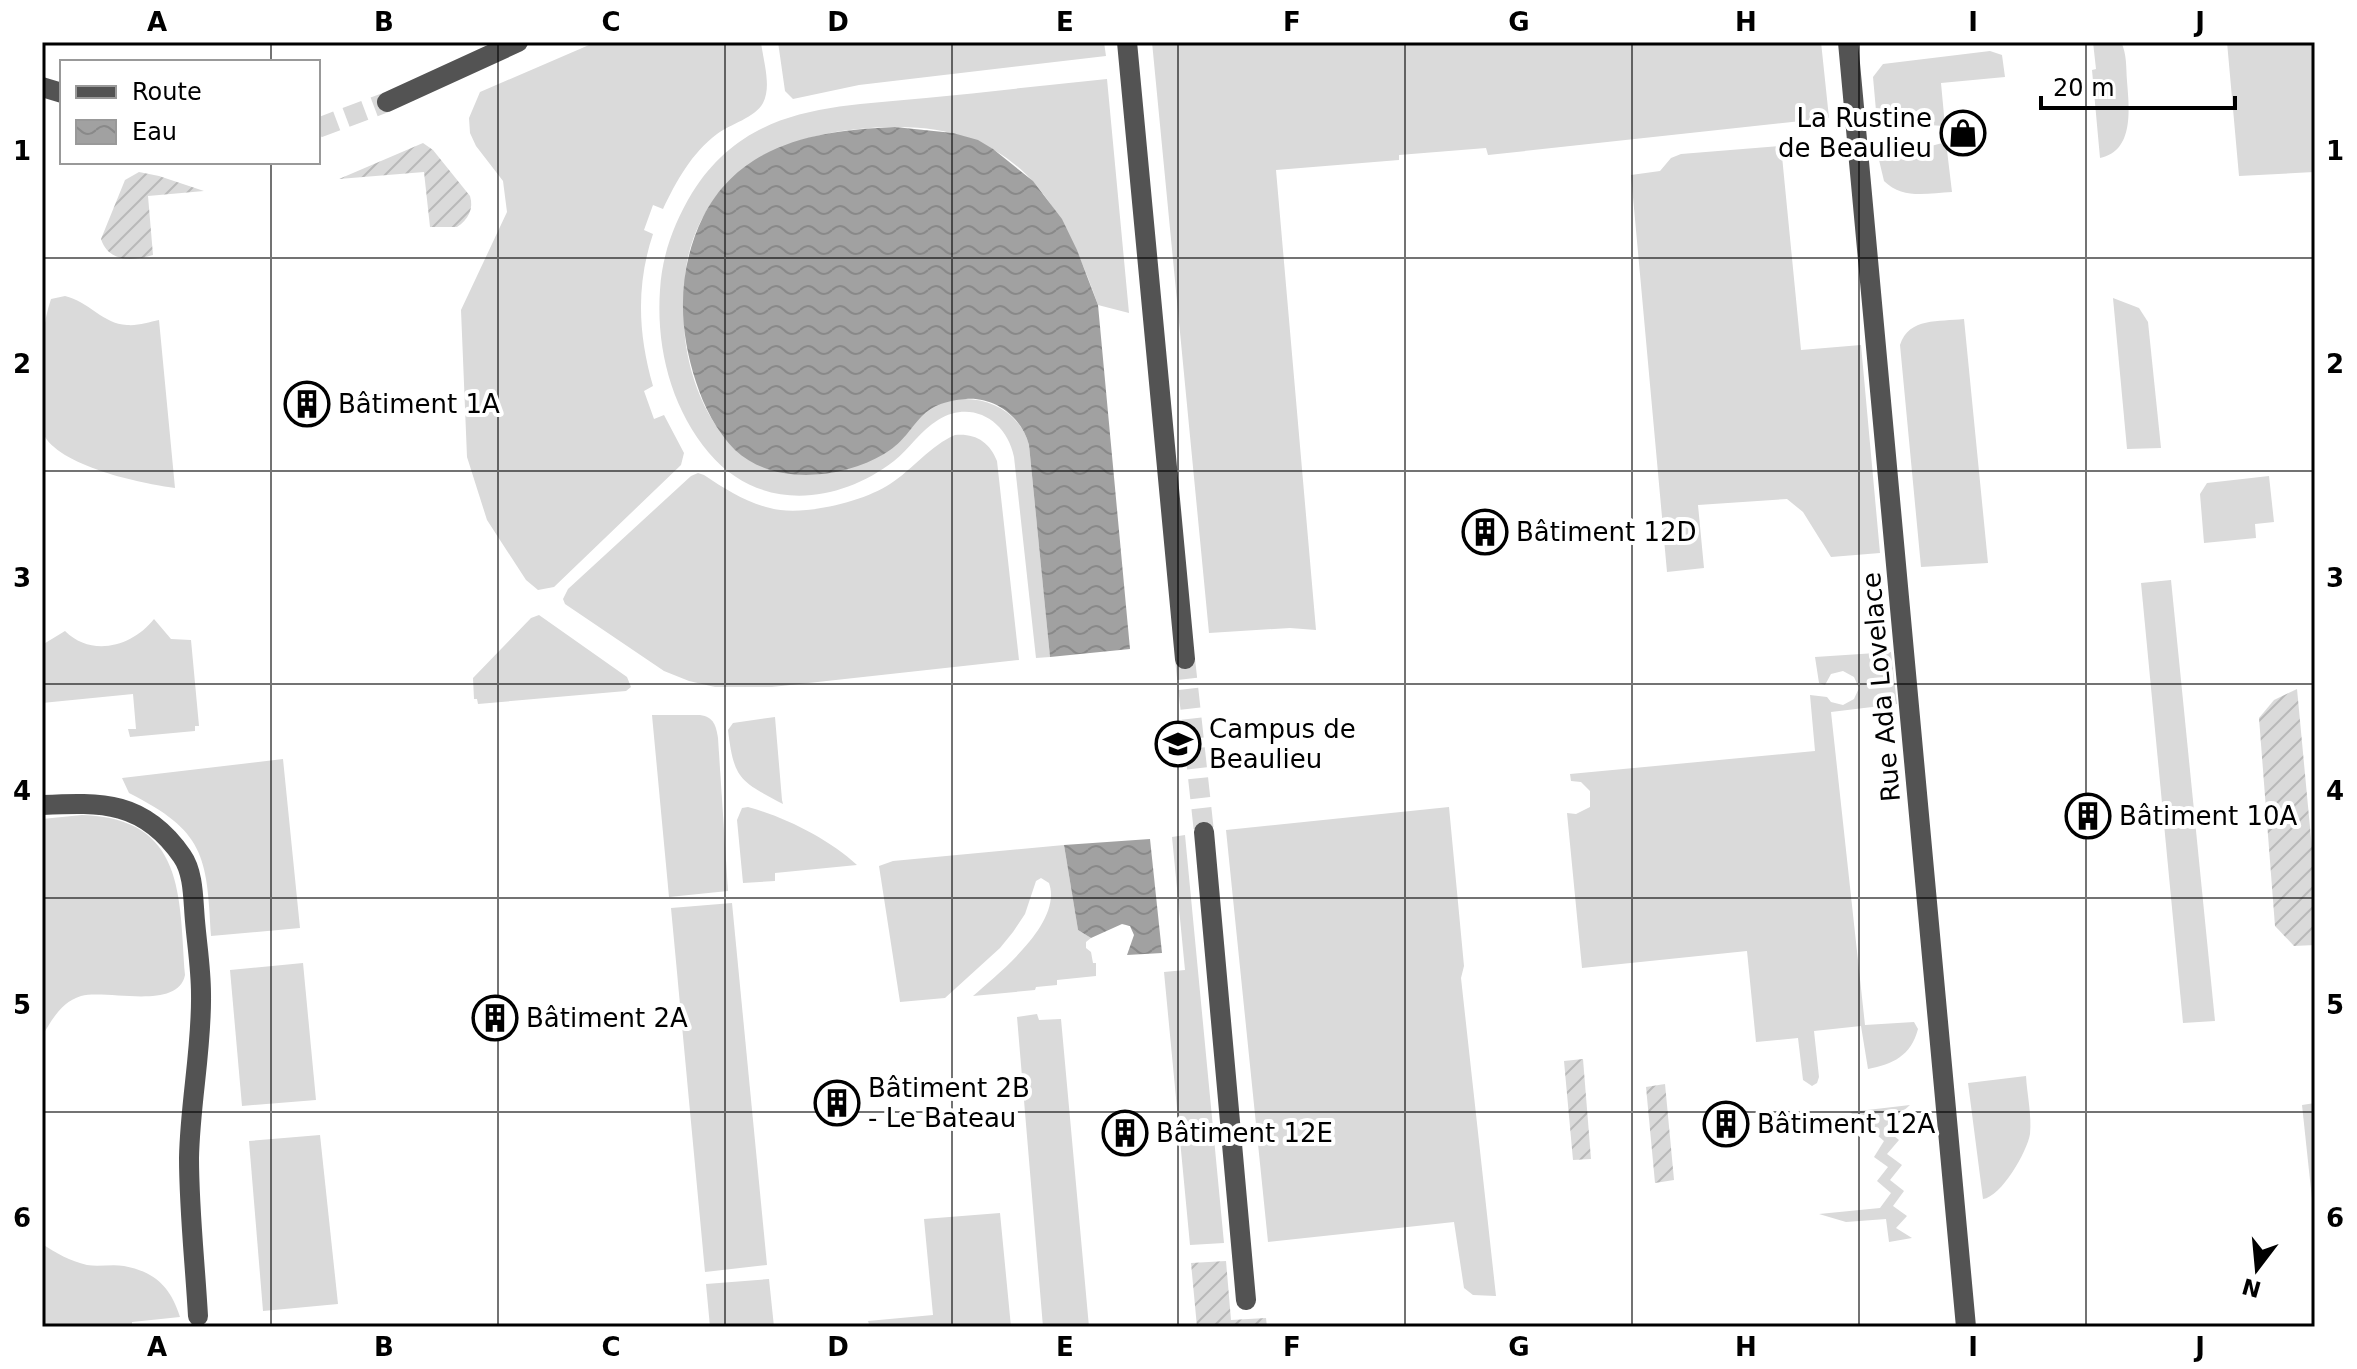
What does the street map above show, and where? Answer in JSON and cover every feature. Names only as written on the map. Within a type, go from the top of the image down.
[{"type":"street","points":[[387,102],[518,42]]},
{"type":"street","points":[[1127,42],[1185,659]]},
{"type":"street","name":"Rue Ada Lovelace","points":[[1848,42],[1966,1327]]},
{"type":"street","points":[[42,805],[94,803],[122,808],[146,820],[167,837],[185,859],[192,887],[201,993],[189,1152],[198,1316]]},
{"type":"street","points":[[1204,832],[1246,1300]]},
{"type":"shaded area","points":[[596,42],[761,42],[767,89],[759,108],[717,134],[692,159],[663,209],[653,205],[644,230],[653,234],[644,272],[641,310],[644,347],[653,386],[644,391],[654,419],[664,415],[684,453],[681,465],[554,587],[538,590],[526,580],[487,520],[467,457],[461,310],[507,212],[503,181],[476,146],[470,133],[469,118],[480,92]]},
{"type":"shaded area","points":[[778,42],[1104,42],[1106,56],[859,85],[793,99],[785,91]]},
{"type":"shaded area","points":[[1152,42],[1821,42],[1829,118],[1488,155],[1486,148],[1399,155],[1399,160],[1276,170],[1316,630],[1290,628],[1209,633]]},
{"type":"shaded area","points":[[2093,42],[2121,42],[2126,61],[2129,103],[2127,127],[2119,147],[2100,158],[2092,70],[2096,69]]},
{"type":"shaded area","points":[[2227,42],[2315,42],[2315,179],[2314,172],[2239,176]]},
{"type":"shaded area","points":[[1990,51],[2002,55],[2005,77],[1941,83],[1945,126],[1877,122],[1873,77],[1883,64]]},
{"type":"shaded area","points":[[1107,79],[1129,313],[1098,305],[1068,233],[1050,203],[1028,177],[1003,155],[972,139],[936,130],[894,127],[826,134],[795,142],[766,155],[739,173],[717,195],[700,223],[686,270],[684,329],[696,385],[723,436],[740,454],[758,464],[804,475],[838,470],[869,455],[926,410],[946,401],[976,400],[1003,410],[1014,419],[1029,445],[1050,657],[1036,658],[1014,457],[1004,433],[996,424],[975,413],[951,414],[932,424],[894,461],[872,476],[824,493],[799,496],[774,493],[751,485],[729,472],[709,453],[676,397],[661,333],[661,277],[670,240],[692,193],[714,164],[739,142],[766,127],[795,116],[858,104]]},
{"type":"shaded area","points":[[1946,142],[1952,192],[1908,193],[1884,181],[1879,160]]},
{"type":"shaded area","points":[[423,143],[433,150],[470,196],[469,214],[457,227],[430,227],[424,172],[339,179]]},
{"type":"shaded area","points":[[1781,146],[1801,350],[1861,345],[1880,553],[1831,557],[1803,512],[1787,499],[1698,505],[1704,568],[1667,572],[1631,175],[1660,171],[1671,158],[1681,154]]},
{"type":"shaded area","points":[[139,172],[204,191],[148,196],[153,255],[122,258],[110,252],[101,239],[125,180]]},
{"type":"shaded area","points":[[65,296],[118,324],[135,325],[159,320],[175,488],[123,478],[82,464],[51,445],[43,433],[40,414],[44,328],[51,299]]},
{"type":"shaded area","points":[[2113,298],[2139,308],[2148,322],[2161,448],[2127,449]]},
{"type":"shaded area","points":[[1964,319],[1988,563],[1921,567],[1900,345],[1904,336],[1918,325]]},
{"type":"shaded area","points":[[955,435],[981,440],[997,461],[1019,660],[772,687],[715,687],[664,671],[565,604],[563,599],[568,589],[691,476],[698,473],[704,475],[744,499],[770,508],[814,509],[848,502],[878,491]]},
{"type":"shaded area","points":[[2269,476],[2274,522],[2255,524],[2256,538],[2204,543],[2200,494],[2207,483]]},
{"type":"shaded area","points":[[2171,580],[2215,1021],[2183,1023],[2141,583]]},
{"type":"shaded area","points":[[539,615],[627,677],[631,687],[626,691],[478,704],[474,699],[473,678],[531,618]]},
{"type":"shaded area","points":[[154,619],[171,639],[191,640],[199,726],[195,726],[195,731],[130,737],[128,729],[136,729],[133,694],[42,703],[42,645],[65,631],[87,644],[112,645],[135,636]]},
{"type":"shaded area","points":[[1891,652],[1897,704],[1831,712],[1865,1025],[1914,1022],[1918,1029],[1906,1052],[1893,1061],[1868,1069],[1861,1026],[1814,1031],[1819,1077],[1812,1086],[1803,1080],[1798,1038],[1756,1042],[1747,951],[1582,968],[1567,813],[1576,814],[1590,807],[1590,791],[1581,782],[1571,781],[1570,774],[1815,751],[1810,695],[1827,697],[1831,702],[1843,705],[1854,699],[1859,688],[1854,677],[1843,671],[1831,674],[1825,685],[1819,683],[1815,657]]},
{"type":"shaded area","points":[[2297,689],[2315,881],[2315,945],[2294,946],[2275,926],[2259,718],[2274,700]]},
{"type":"shaded area","points":[[652,715],[700,715],[711,720],[715,726],[728,891],[669,897]]},
{"type":"shaded area","points":[[775,717],[783,804],[757,790],[742,777],[733,759],[728,730],[733,723]]},
{"type":"shaded area","points":[[283,759],[300,928],[211,936],[207,885],[197,848],[173,820],[129,793],[122,778]]},
{"type":"shaded area","points":[[748,807],[806,830],[857,865],[775,873],[775,881],[743,883],[737,820],[742,808]]},
{"type":"shaded area","points":[[1449,807],[1464,966],[1461,978],[1496,1296],[1473,1295],[1464,1288],[1454,1222],[1268,1242],[1226,830]]},
{"type":"shaded area","points":[[82,815],[116,820],[141,830],[159,846],[170,867],[177,891],[185,975],[180,986],[156,996],[81,996],[58,1012],[42,1036],[42,819]]},
{"type":"shaded area","points":[[1185,835],[1224,1243],[1190,1245],[1164,972],[1185,970],[1172,837]]},
{"type":"shaded area","points":[[1064,845],[1078,930],[1091,938],[1086,942],[1086,948],[1091,952],[1093,963],[1096,963],[1096,976],[1057,980],[1057,985],[1036,987],[1035,990],[973,996],[1012,961],[1038,930],[1051,898],[1049,883],[1041,878],[1036,881],[1025,914],[1013,932],[1000,948],[945,998],[900,1002],[879,866],[893,861]]},
{"type":"shaded area","points":[[732,903],[767,1265],[705,1272],[671,908]]},
{"type":"shaded area","points":[[303,963],[316,1100],[242,1106],[230,970]]},
{"type":"shaded area","points":[[1037,1014],[1039,1020],[1061,1019],[1089,1327],[1043,1327],[1017,1017]]},
{"type":"shaded area","points":[[1583,1059],[1591,1159],[1573,1160],[1564,1061]]},
{"type":"shaded area","points":[[2026,1076],[2030,1120],[2028,1142],[2019,1162],[1998,1191],[1983,1199],[1968,1083]]},
{"type":"shaded area","points":[[1665,1084],[1674,1180],[1655,1183],[1646,1087]]},
{"type":"shaded area","points":[[2315,1103],[2315,1227],[2302,1105]]},
{"type":"shaded area","points":[[1910,1105],[1884,1128],[1899,1140],[1887,1154],[1902,1165],[1890,1180],[1904,1191],[1893,1206],[1907,1216],[1896,1228],[1912,1238],[1889,1242],[1886,1219],[1846,1222],[1819,1214],[1880,1208],[1891,1193],[1877,1181],[1888,1167],[1874,1157],[1884,1141],[1850,1112]]},
{"type":"shaded area","points":[[320,1135],[338,1304],[263,1311],[249,1141]]},
{"type":"shaded area","points":[[1000,1213],[1011,1327],[870,1327],[868,1321],[933,1315],[924,1219]]},
{"type":"shaded area","points":[[42,1244],[63,1256],[92,1266],[124,1266],[145,1272],[167,1290],[180,1317],[132,1322],[132,1327],[42,1327]]},
{"type":"shaded area","points":[[1226,1261],[1231,1320],[1266,1318],[1267,1327],[1197,1327],[1191,1263]]},
{"type":"shaded area","points":[[769,1279],[774,1327],[710,1327],[706,1284]]},
{"type":"water","points":[[895,127],[953,133],[978,140],[993,149],[1033,181],[1062,219],[1077,250],[1098,305],[1130,649],[1050,657],[1029,445],[1020,426],[1006,411],[977,399],[935,406],[884,454],[848,469],[808,475],[788,474],[751,462],[722,435],[703,401],[690,362],[683,299],[694,237],[719,192],[738,172],[761,156],[785,145],[839,132]]},
{"type":"water","points":[[1150,839],[1162,953],[1127,955],[1134,935],[1130,926],[1122,924],[1091,938],[1078,930],[1064,845]]},
{"type":"tunnel","points":[[320,127],[387,102]]},
{"type":"tunnel","points":[[1185,659],[1204,832]]},
{"type":"place","name":"La Rustine de Beaulieu","points":[[1963,133]]},
{"type":"place","name":"Bâtiment 1A","points":[[307,404]]},
{"type":"place","name":"Bâtiment 12D","points":[[1485,532]]},
{"type":"place","name":"Campus de Beaulieu","points":[[1178,744]]},
{"type":"place","name":"Bâtiment 10A","points":[[2088,816]]},
{"type":"place","name":"Bâtiment 2A","points":[[495,1018]]},
{"type":"place","name":"Bâtiment 2B - Le Bateau","points":[[837,1103]]},
{"type":"place","name":"Bâtiment 12A","points":[[1726,1124]]},
{"type":"place","name":"Bâtiment 12E","points":[[1125,1133]]}]
